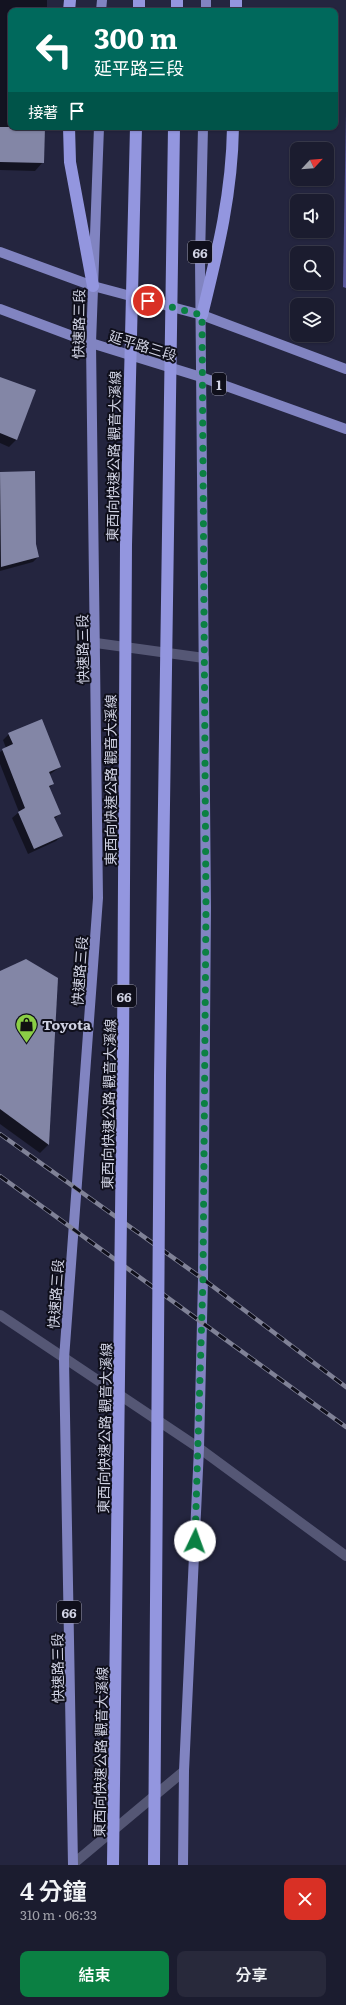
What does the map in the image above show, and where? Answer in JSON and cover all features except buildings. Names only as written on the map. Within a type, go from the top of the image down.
[{"type":"highway","points":[[69,130],[70,162],[93,286]]},
{"type":"highway","name":"東西向快速公路 觀音大溪線","points":[[113,1865],[124,1052],[126,545],[136,130]]},
{"type":"highway","name":"66","points":[[154,1865],[160,1076],[174,130]]},
{"type":"highway","points":[[202,315],[226,209],[232,161],[233,130]]},
{"type":"main road","name":"快速路三段","points":[[73,1865],[64,1359],[98,898],[96,643],[91,343],[99,130]]},
{"type":"main road","name":"66","points":[[183,1865],[184,1771],[199,1448],[203,1279],[206,908],[201,378],[202,315],[200,259],[203,130]]},
{"type":"main road","points":[[0,252],[93,286],[202,315],[346,369]]},
{"type":"main road","name":"延平路三段","points":[[0,309],[91,343],[201,378],[346,429]]},
{"type":"street","points":[[96,643],[204,658]]},
{"type":"street","points":[[0,1315],[199,1448],[346,1556]]},
{"type":"street","points":[[73,1865],[184,1771]]},
{"type":"shaded area","points":[[346,112],[346,288],[343,287]]},
{"type":"railway","points":[[0,1134],[203,1279],[346,1387]]},
{"type":"railway","points":[[0,1176],[346,1427]]},
{"type":"place","name":"Toyota","points":[[27,1044]]},
{"type":"route","points":[[148,301],[202,315],[206,908],[203,1279],[195,1541]]}]
